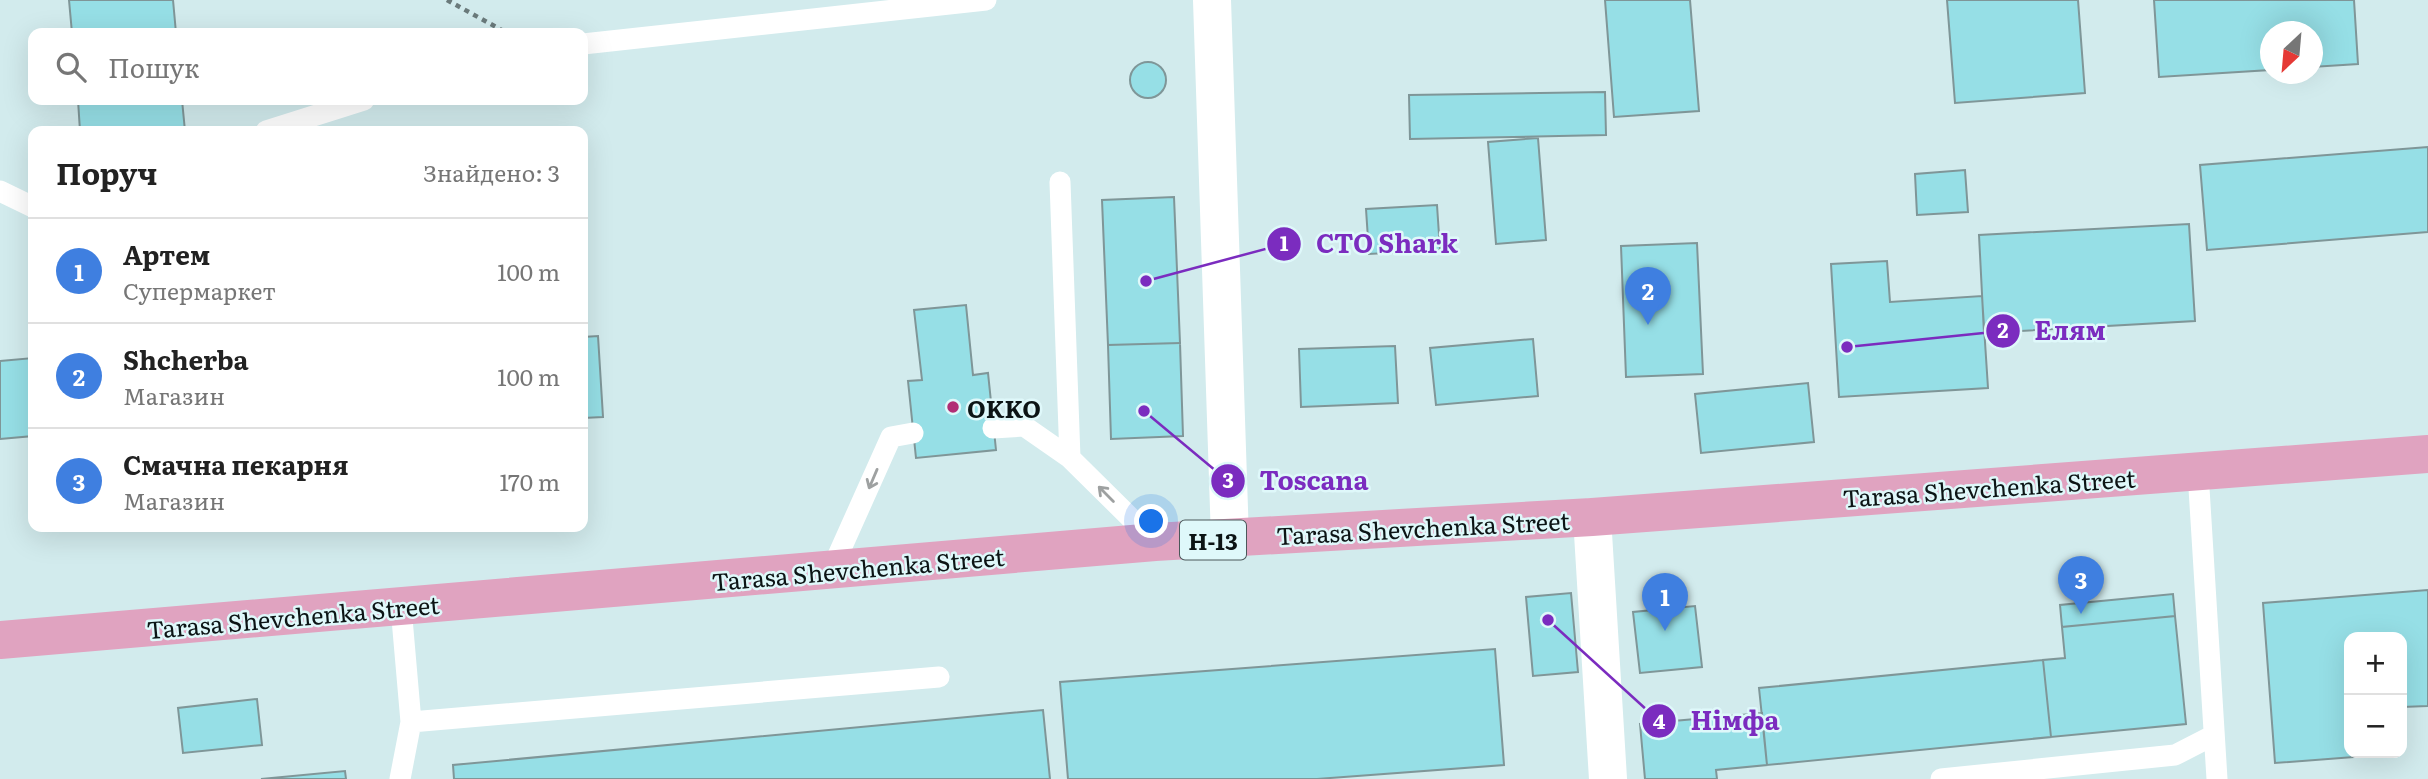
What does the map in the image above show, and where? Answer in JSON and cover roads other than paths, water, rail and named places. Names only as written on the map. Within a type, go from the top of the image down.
[{"type":"main road","name":"Tarasa Shevchenka Street","points":[[0,640],[1154,542],[1592,517],[2428,454]]},
{"type":"street","points":[[1212,0],[1230,539]]},
{"type":"street","points":[[1592,517],[1608,779]]},
{"type":"lane","points":[[588,43],[986,0]]},
{"type":"lane","points":[[282,126],[348,105]]},
{"type":"lane","points":[[1060,183],[1070,458]]},
{"type":"lane","points":[[0,191],[28,205]]},
{"type":"lane","points":[[993,428],[1024,426],[1070,458],[1154,542]]},
{"type":"lane","points":[[831,570],[891,437],[913,433]]},
{"type":"lane","points":[[2198,472],[2217,779]]},
{"type":"lane","points":[[400,779],[411,722],[401,607]]},
{"type":"lane","points":[[411,722],[939,677]]},
{"type":"lane","points":[[1941,779],[2175,755],[2214,735]]},
{"type":"place","name":"СТО Shark","points":[[1146,281]]},
{"type":"place","name":"Shcherba","points":[[1648,325]]},
{"type":"place","name":"Елям","points":[[1847,347]]},
{"type":"place","name":"OKKO","points":[[953,407]]},
{"type":"place","name":"Toscana","points":[[1144,411]]},
{"type":"place","name":"Смачна пекарня","points":[[2081,614]]},
{"type":"place","name":"Німфа","points":[[1548,620]]},
{"type":"place","name":"Артем","points":[[1665,631]]}]
